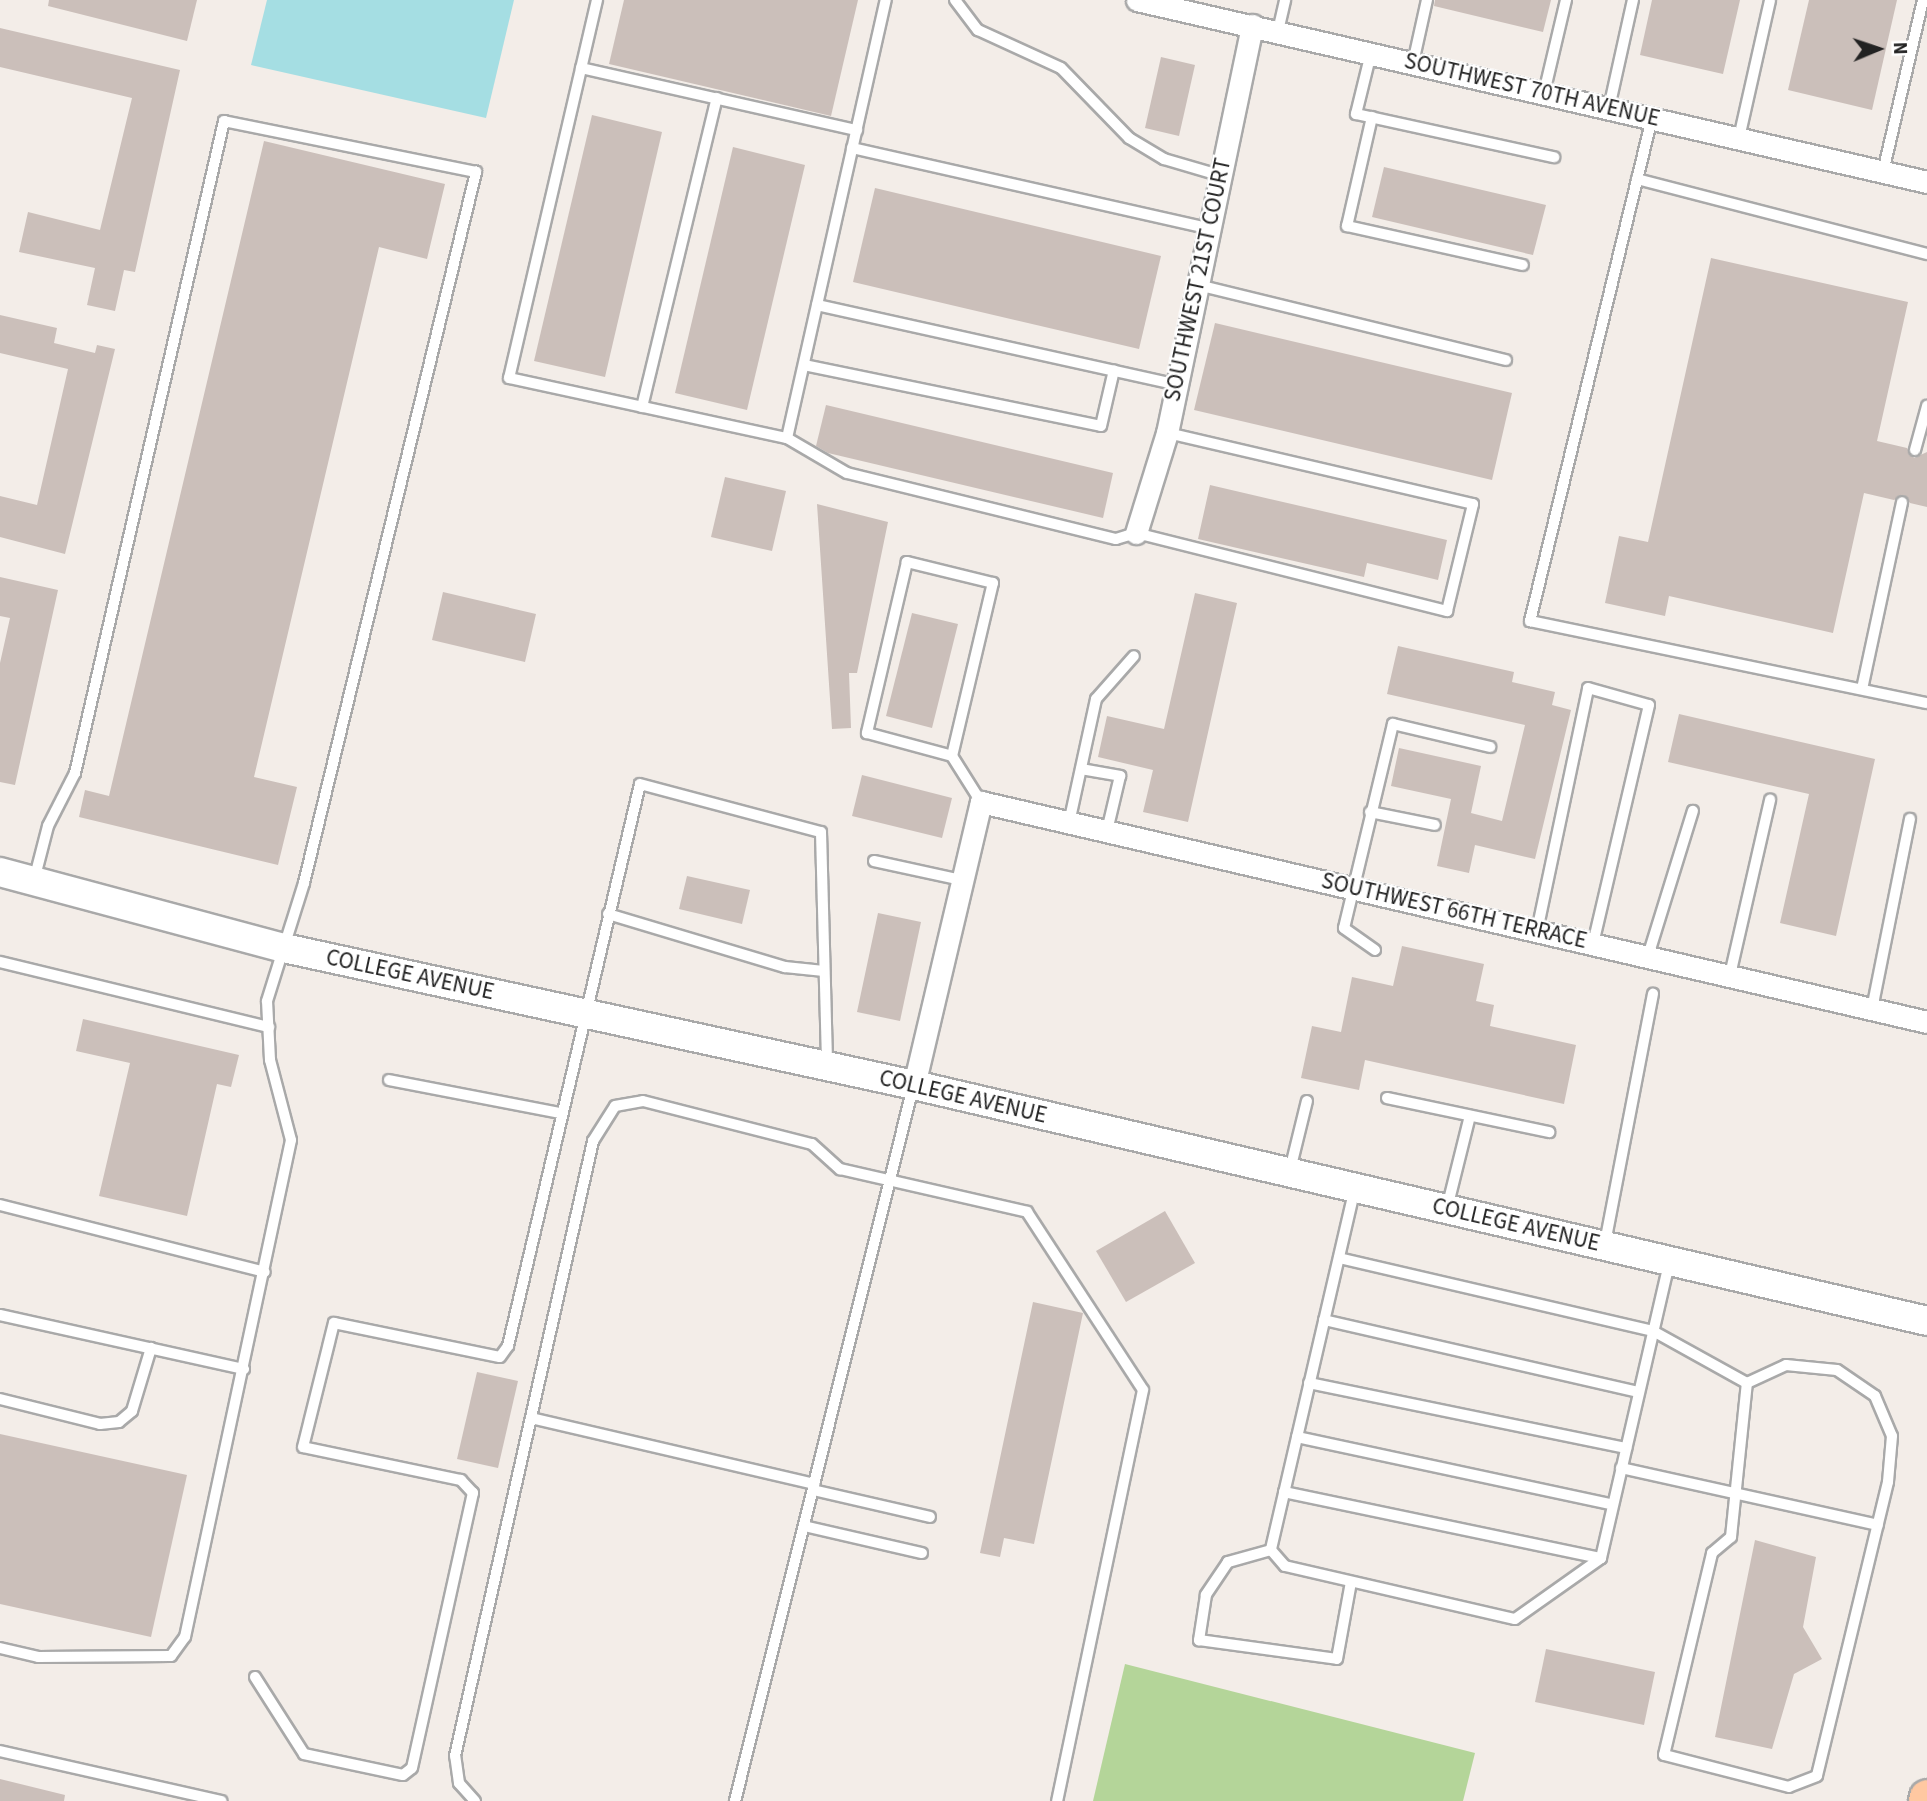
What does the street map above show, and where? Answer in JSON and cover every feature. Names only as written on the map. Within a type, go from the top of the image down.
[{"type":"street","name":"SOUTHWEST 70TH AVENUE","points":[[1137,0],[1927,182]]},
{"type":"street","name":"SOUTHWEST 21ST COURT","points":[[1136,533],[1167,433],[1174,384],[1211,229],[1251,25]]},
{"type":"street","name":"SOUTHWEST 66TH TERRACE","points":[[981,802],[1927,1022]]},
{"type":"street","points":[[914,1085],[981,802]]},
{"type":"street","name":"COLLEGE AVENUE","points":[[0,872],[284,948],[914,1085],[1927,1321]]},
{"type":"lane","points":[[597,0],[509,377],[787,438],[847,474],[1115,538],[1136,533],[1447,611],[1473,504],[1167,433]]},
{"type":"lane","points":[[787,438],[886,0]]},
{"type":"lane","points":[[955,0],[978,30],[1060,68],[1129,138],[1164,159],[1222,176]]},
{"type":"lane","points":[[1278,31],[1285,0]]},
{"type":"lane","points":[[1413,63],[1427,0]]},
{"type":"lane","points":[[1544,93],[1566,0]]},
{"type":"lane","points":[[1609,108],[1633,0]]},
{"type":"lane","points":[[1739,138],[1770,0]]},
{"type":"lane","points":[[1883,172],[1923,0]]},
{"type":"lane","points":[[1371,53],[1356,114],[1554,157]]},
{"type":"lane","points":[[581,68],[857,130]]},
{"type":"lane","points":[[642,407],[717,98]]},
{"type":"lane","points":[[1372,117],[1347,226],[1523,265]]},
{"type":"lane","points":[[1652,118],[1530,621],[1927,703]]},
{"type":"lane","points":[[0,1648],[38,1657],[171,1656],[186,1637],[291,1140],[271,1060],[267,1001],[284,948],[476,172],[224,121],[75,773],[48,826],[34,881]]},
{"type":"lane","points":[[852,148],[1211,229]]},
{"type":"lane","points":[[1637,180],[1927,254]]},
{"type":"lane","points":[[1198,285],[1506,360]]},
{"type":"lane","points":[[817,305],[1174,384]]},
{"type":"lane","points":[[804,365],[1101,426],[1114,370]]},
{"type":"lane","points":[[1915,450],[1927,406]]},
{"type":"lane","points":[[1862,689],[1902,502]]},
{"type":"lane","points":[[952,756],[993,583],[907,562],[867,733],[952,756],[981,802]]},
{"type":"lane","points":[[1069,822],[1096,699],[1135,656]]},
{"type":"lane","points":[[1537,931],[1588,688],[1649,705],[1593,944]]},
{"type":"lane","points":[[1376,950],[1344,928],[1351,887],[1393,724],[1490,747]]},
{"type":"lane","points":[[1081,769],[1119,776],[1107,831]]},
{"type":"lane","points":[[255,1677],[304,1754],[403,1775],[412,1768],[473,1493],[461,1480],[303,1447],[334,1323],[500,1357],[508,1346],[584,1012],[640,784],[821,832],[827,1066]]},
{"type":"lane","points":[[1730,975],[1770,800]]},
{"type":"lane","points":[[1648,956],[1693,811]]},
{"type":"lane","points":[[1370,812],[1435,825]]},
{"type":"lane","points":[[1872,1009],[1910,818]]},
{"type":"lane","points":[[874,861],[962,880]]},
{"type":"lane","points":[[608,914],[785,967],[824,971]]},
{"type":"lane","points":[[0,962],[269,1027]]},
{"type":"lane","points":[[1604,1246],[1653,994]]},
{"type":"lane","points":[[390,1080],[561,1113]]},
{"type":"lane","points":[[735,1801],[914,1085]]},
{"type":"lane","points":[[1387,1098],[1549,1132]]},
{"type":"lane","points":[[475,1801],[458,1783],[455,1756],[593,1141],[615,1106],[643,1101],[812,1144],[840,1169],[891,1178],[1027,1212],[1143,1390],[1056,1801]]},
{"type":"lane","points":[[1290,1173],[1307,1101]]},
{"type":"lane","points":[[1447,1209],[1470,1116]]},
{"type":"lane","points":[[1271,1550],[1355,1188]]},
{"type":"lane","points":[[0,1205],[265,1272]]},
{"type":"lane","points":[[1339,1258],[1653,1331],[1747,1384]]},
{"type":"lane","points":[[1271,1550],[1285,1566],[1515,1619],[1601,1558],[1669,1261]]},
{"type":"lane","points":[[0,1315],[244,1369]]},
{"type":"lane","points":[[1324,1320],[1639,1392]]},
{"type":"lane","points":[[0,1399],[100,1424],[119,1422],[132,1411],[151,1348]]},
{"type":"lane","points":[[1786,1365],[1837,1370],[1875,1396],[1892,1436],[1878,1525],[1817,1776],[1789,1787],[1664,1755],[1712,1553],[1731,1537],[1747,1384],[1786,1365]]},
{"type":"lane","points":[[1310,1383],[1626,1448]]},
{"type":"lane","points":[[531,1419],[930,1517]]},
{"type":"lane","points":[[1297,1437],[1613,1505]]},
{"type":"lane","points":[[1621,1468],[1878,1525]]},
{"type":"lane","points":[[1284,1492],[1601,1558]]},
{"type":"lane","points":[[804,1526],[922,1553]]},
{"type":"lane","points":[[1271,1550],[1228,1562],[1206,1595],[1199,1640],[1337,1658],[1351,1581]]},
{"type":"lane","points":[[0,1751],[220,1801]]},
{"type":"green space","points":[[1125,1664],[1475,1753],[1463,1801],[1093,1801]]},
{"type":"water","points":[[267,0],[514,0],[486,118],[251,65]]},
{"type":"building","points":[[49,0],[197,0],[187,41],[48,6]]},
{"type":"building","points":[[624,0],[858,0],[831,116],[609,64]]},
{"type":"building","points":[[1435,0],[1551,0],[1543,32],[1434,6]]},
{"type":"building","points":[[1652,0],[1740,0],[1723,74],[1640,55]]},
{"type":"building","points":[[1809,0],[1897,0],[1872,110],[1788,90]]},
{"type":"building","points":[[0,28],[180,70],[135,272],[124,270],[115,311],[87,305],[95,268],[19,252],[28,212],[100,230],[132,98],[0,67]]},
{"type":"building","points":[[1161,57],[1195,65],[1179,136],[1145,128]]},
{"type":"building","points":[[592,115],[662,132],[605,377],[534,361]]},
{"type":"building","points":[[264,141],[445,184],[427,259],[379,247],[254,777],[297,787],[278,865],[79,817],[85,790],[109,796]]},
{"type":"building","points":[[733,147],[805,165],[747,410],[675,393]]},
{"type":"building","points":[[1384,167],[1546,205],[1533,255],[1372,217]]},
{"type":"building","points":[[875,188],[1161,256],[1139,349],[853,282]]},
{"type":"building","points":[[1711,258],[1908,302],[1877,441],[1907,448],[1914,458],[1927,452],[1927,507],[1910,503],[1904,495],[1894,500],[1864,493],[1833,633],[1669,596],[1665,616],[1605,603],[1619,536],[1648,542]]},
{"type":"building","points":[[0,315],[57,328],[54,343],[95,353],[97,345],[115,349],[65,554],[0,537],[0,496],[37,505],[68,369],[0,353]]},
{"type":"building","points":[[1215,323],[1512,393],[1492,480],[1194,410]]},
{"type":"building","points":[[826,405],[1113,473],[1103,518],[828,453],[816,446]]},
{"type":"building","points":[[725,477],[786,491],[772,551],[711,537]]},
{"type":"building","points":[[1210,485],[1447,540],[1438,580],[1367,563],[1364,577],[1198,539]]},
{"type":"building","points":[[817,504],[888,522],[857,673],[849,673],[851,728],[832,729]]},
{"type":"building","points":[[0,577],[58,590],[15,785],[0,782],[0,663],[10,618],[0,616]]},
{"type":"building","points":[[443,592],[536,614],[525,662],[432,640]]},
{"type":"building","points":[[1195,593],[1237,603],[1188,822],[1143,812],[1153,770],[1098,757],[1107,716],[1164,729]]},
{"type":"building","points":[[912,613],[958,624],[932,728],[886,716]]},
{"type":"building","points":[[1398,646],[1514,672],[1512,682],[1555,692],[1552,705],[1571,710],[1535,859],[1475,845],[1469,873],[1437,866],[1451,799],[1391,786],[1399,748],[1481,766],[1471,813],[1502,821],[1525,725],[1387,694]]},
{"type":"building","points":[[1679,714],[1875,759],[1836,936],[1780,923],[1809,794],[1668,762]]},
{"type":"building","points":[[862,775],[952,798],[942,838],[852,816]]},
{"type":"building","points":[[687,876],[750,890],[742,924],[679,909]]},
{"type":"building","points":[[878,913],[921,922],[900,1021],[857,1012]]},
{"type":"building","points":[[1402,946],[1484,964],[1476,1001],[1494,1005],[1490,1026],[1576,1045],[1564,1104],[1365,1060],[1359,1090],[1301,1078],[1312,1026],[1341,1032],[1352,977],[1393,986]]},
{"type":"building","points":[[83,1019],[239,1055],[231,1087],[217,1084],[187,1216],[99,1196],[130,1063],[76,1051]]},
{"type":"building","points":[[1165,1211],[1195,1263],[1126,1302],[1096,1251]]},
{"type":"building","points":[[1033,1302],[1083,1313],[1034,1544],[1004,1538],[1000,1557],[980,1553]]},
{"type":"building","points":[[477,1372],[518,1381],[498,1468],[457,1459]]},
{"type":"building","points":[[0,1434],[187,1475],[151,1637],[0,1604]]},
{"type":"building","points":[[1755,1540],[1816,1557],[1803,1627],[1822,1659],[1794,1674],[1772,1749],[1715,1737]]},
{"type":"building","points":[[1546,1649],[1655,1672],[1644,1725],[1535,1702]]},
{"type":"building","points":[[0,1779],[65,1795],[64,1801],[0,1801]]}]
